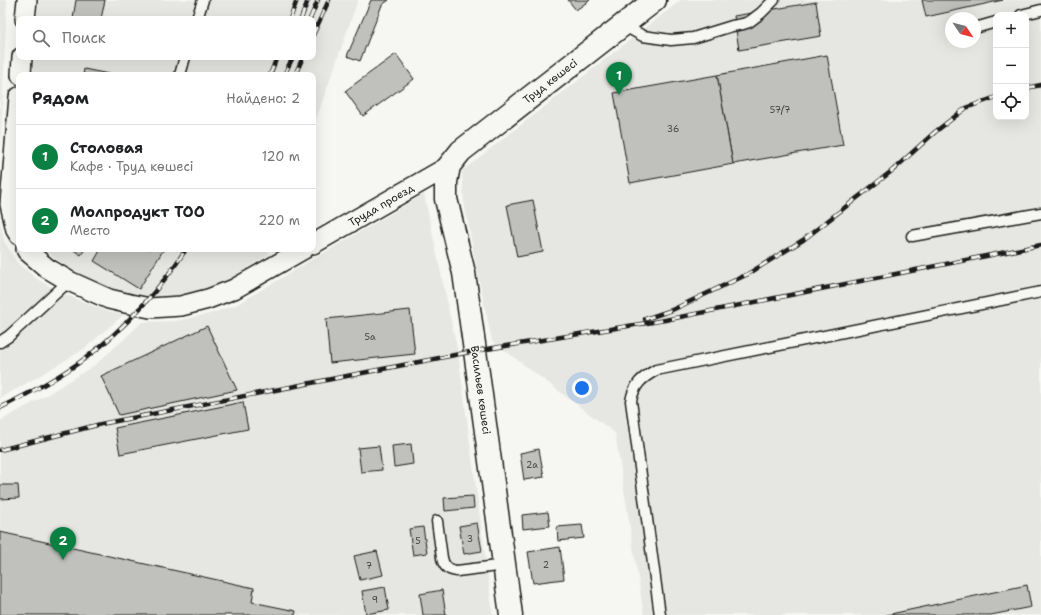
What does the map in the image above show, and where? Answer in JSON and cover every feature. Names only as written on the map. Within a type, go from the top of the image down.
[{"type":"street","points":[[25,16],[27,0]]},
{"type":"street","name":"Труд көшесі","points":[[449,166],[461,151],[655,0]]},
{"type":"street","points":[[21,72],[22,60]]},
{"type":"street","points":[[16,133],[10,204],[16,230]]},
{"type":"street","name":"Труда проезд","points":[[316,242],[449,166]]},
{"type":"street","name":"Васильев көшесі","points":[[449,166],[446,182],[446,199],[464,273],[476,351],[511,615]]},
{"type":"street","points":[[29,252],[47,268],[69,282],[109,299],[150,308],[181,306],[208,299],[234,289],[299,252]]},
{"type":"lane","points":[[198,16],[203,0]]},
{"type":"lane","points":[[625,23],[632,30],[643,36],[671,40],[694,38],[749,22],[774,0]]},
{"type":"lane","points":[[1029,13],[1041,10]]},
{"type":"lane","points":[[981,26],[993,23]]},
{"type":"lane","points":[[181,72],[184,60]]},
{"type":"lane","points":[[912,236],[1041,213]]},
{"type":"lane","points":[[0,342],[9,336],[69,282]]},
{"type":"lane","points":[[660,615],[631,401],[633,392],[646,376],[656,370],[1041,292]]},
{"type":"lane","points":[[437,521],[442,558],[447,568],[457,571],[505,565]]},
{"type":"shaded area","points":[[0,0],[7,0],[0,151]]},
{"type":"shaded area","points":[[39,0],[358,0],[316,119],[316,72],[33,72],[34,60],[316,60],[316,16],[37,16]]},
{"type":"shaded area","points":[[681,0],[1041,0],[1041,615],[644,615],[615,433],[492,341],[464,202],[462,171]]},
{"type":"shaded area","points":[[424,194],[458,353],[493,615],[0,615],[0,421],[45,396],[95,365],[142,322],[176,321],[209,314],[236,305]]},
{"type":"shaded area","points":[[0,220],[4,241],[17,263],[40,281],[64,294],[106,311],[123,315],[84,349],[0,398]]},
{"type":"shaded area","points":[[48,252],[269,252],[268,255],[231,278],[204,289],[178,296],[155,299],[135,296],[113,289],[74,271],[54,258]]},
{"type":"building","points":[[76,0],[105,0],[102,16],[73,16]]},
{"type":"building","points":[[371,0],[389,0],[382,5],[360,61],[347,56]]},
{"type":"building","points":[[568,0],[590,0],[576,10]]},
{"type":"building","points":[[922,0],[1003,0],[945,12],[926,17]]},
{"type":"building","points":[[816,2],[821,36],[739,50],[734,16]]},
{"type":"building","points":[[396,54],[414,79],[363,116],[345,91]]},
{"type":"building","points":[[827,55],[843,145],[733,164],[717,75]]},
{"type":"building","points":[[84,69],[99,72],[84,72]]},
{"type":"building","points":[[717,75],[733,164],[630,183],[614,93]]},
{"type":"building","points":[[533,200],[543,252],[517,257],[507,205]]},
{"type":"building","points":[[99,252],[162,252],[139,289],[94,261]]},
{"type":"building","points":[[410,310],[415,354],[330,363],[326,319]]},
{"type":"building","points":[[207,326],[237,390],[119,415],[101,376]]},
{"type":"building","points":[[243,402],[248,429],[120,454],[115,428]]},
{"type":"building","points":[[411,444],[413,464],[394,467],[392,446]]},
{"type":"building","points":[[379,446],[382,470],[361,472],[358,448]]},
{"type":"building","points":[[539,449],[544,477],[524,480],[520,453]]},
{"type":"building","points":[[0,485],[18,485],[19,498],[0,499]]},
{"type":"building","points":[[473,496],[474,508],[445,511],[444,498]]},
{"type":"building","points":[[548,512],[550,526],[523,529],[522,515]]},
{"type":"building","points":[[477,523],[482,551],[464,554],[459,526]]},
{"type":"building","points":[[582,525],[584,538],[558,541],[557,527]]},
{"type":"building","points":[[423,527],[427,553],[413,555],[409,529]]},
{"type":"building","points":[[0,532],[254,588],[252,602],[296,611],[295,615],[0,615]]},
{"type":"building","points":[[560,547],[564,579],[533,583],[528,552]]},
{"type":"building","points":[[377,551],[383,575],[360,580],[354,556]]},
{"type":"building","points":[[1027,585],[1031,607],[991,615],[886,615]]},
{"type":"building","points":[[385,587],[389,610],[366,614],[362,591]]},
{"type":"building","points":[[442,590],[446,615],[423,615],[420,594]]},
{"type":"railway","points":[[291,16],[297,0]]},
{"type":"railway","points":[[302,16],[308,0]]},
{"type":"railway","points":[[311,16],[318,0]]},
{"type":"railway","points":[[316,28],[329,0]]},
{"type":"railway","points":[[271,72],[276,60]]},
{"type":"railway","points":[[286,72],[292,60]]},
{"type":"railway","points":[[296,72],[302,60]]},
{"type":"railway","points":[[1029,87],[1041,85]]},
{"type":"railway","points":[[645,319],[672,310],[748,274],[803,240],[893,170],[935,132],[966,108],[993,98]]},
{"type":"railway","points":[[0,450],[101,424],[475,351],[665,320],[1041,245]]},
{"type":"railway","points":[[0,408],[56,378],[101,346],[128,321],[154,293],[184,252]]},
{"type":"place","name":"Столовая","points":[[619,95]]},
{"type":"place","name":"Молпродукт ТОО","points":[[63,560]]}]
